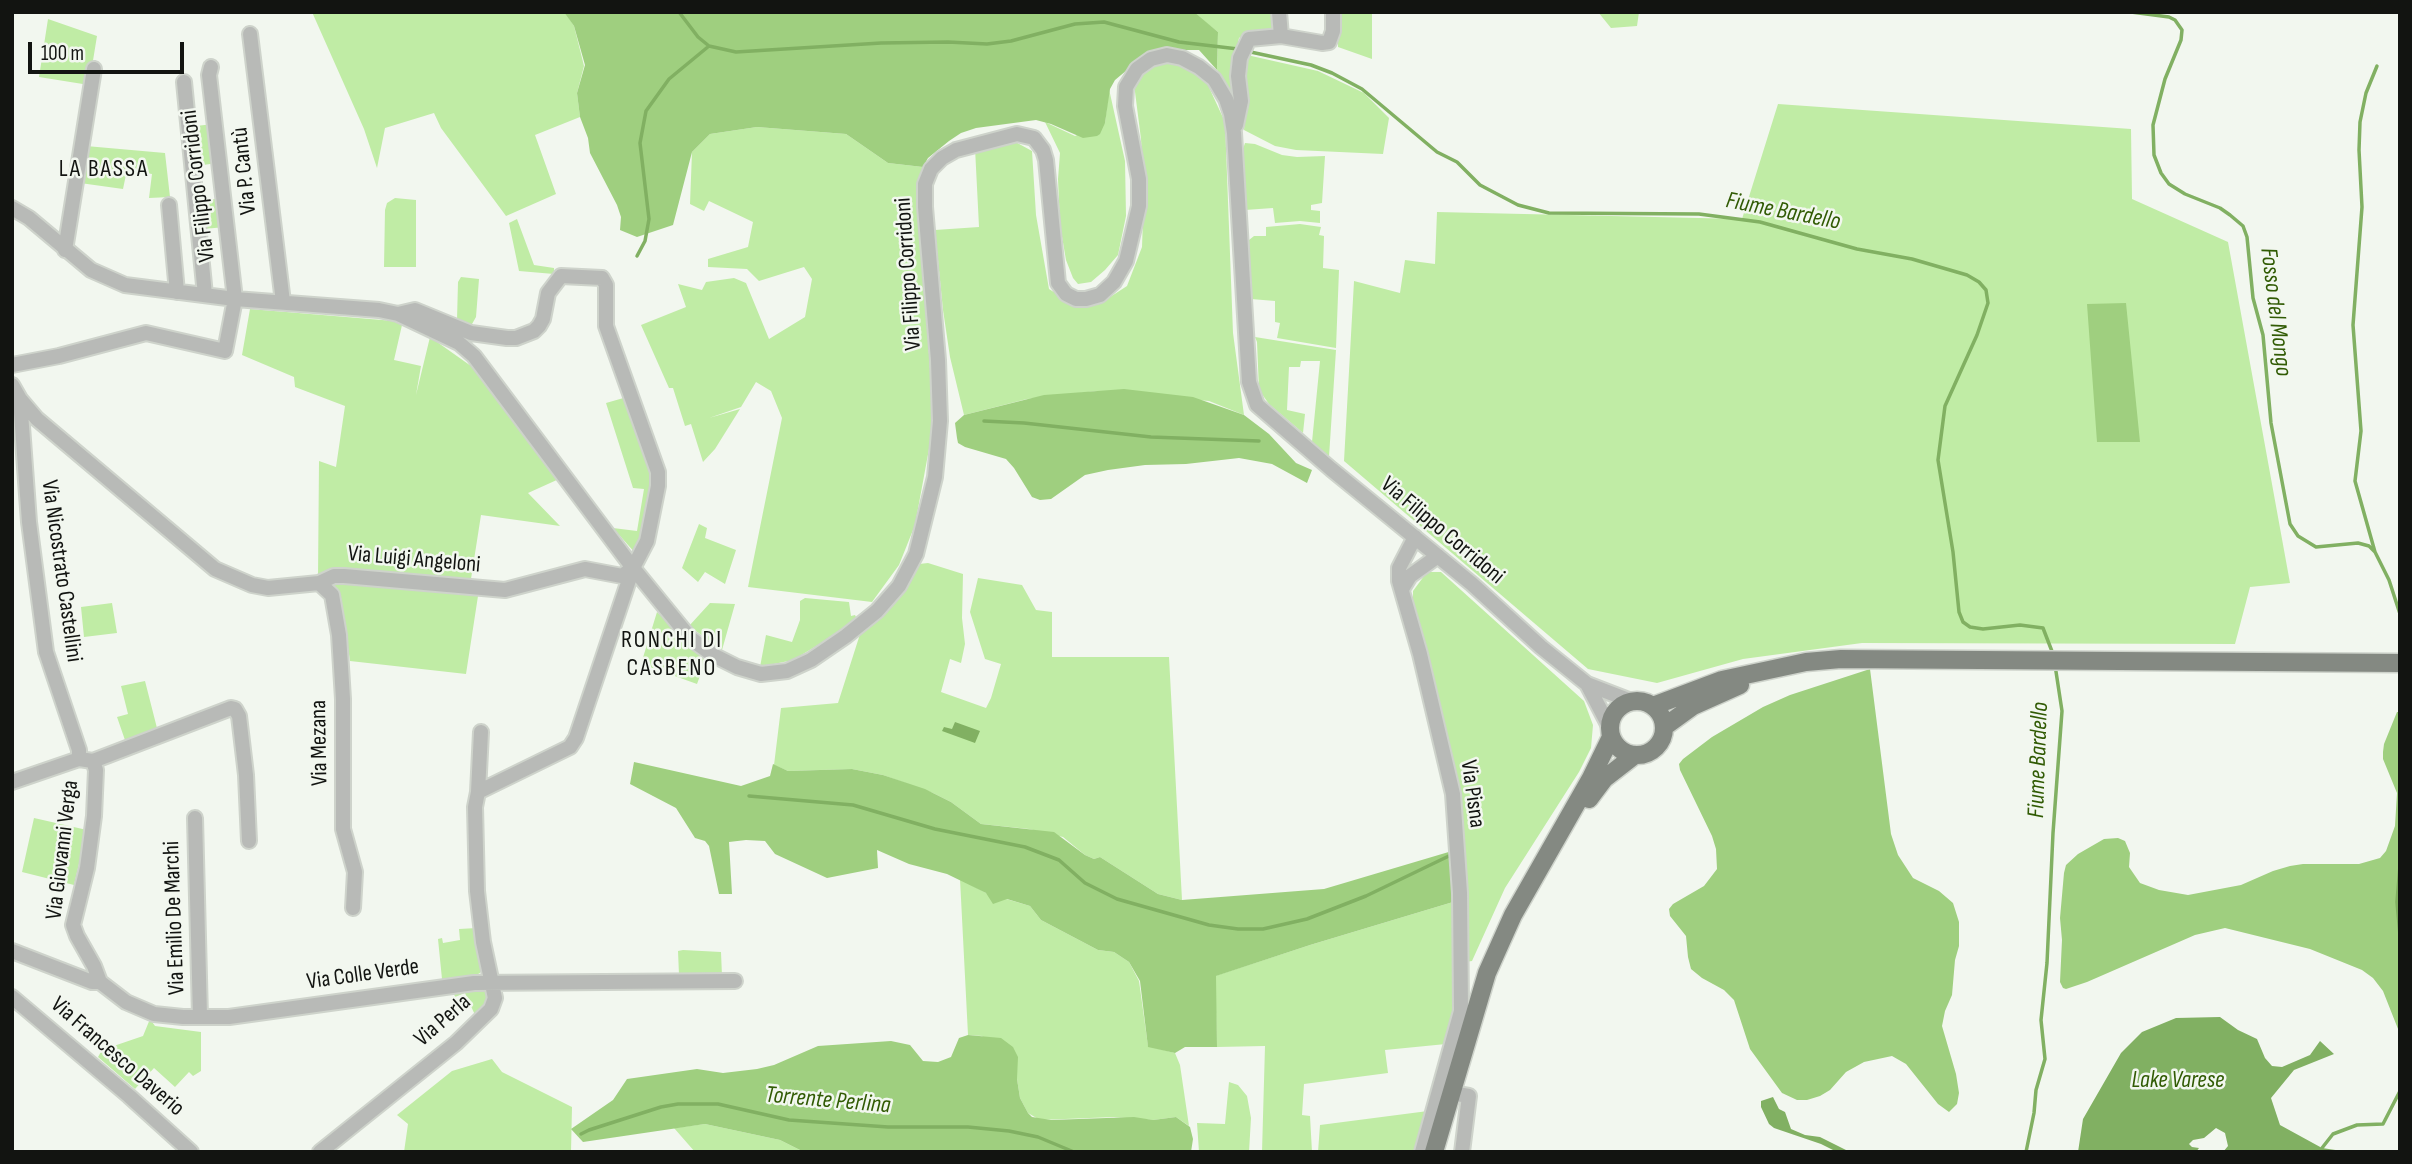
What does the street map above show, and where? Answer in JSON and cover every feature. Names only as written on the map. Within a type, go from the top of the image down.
[{"type":"main road","points":[[1653,706],[1722,680],[1806,662],[1841,659],[2400,663]]},
{"type":"main road","points":[[1664,727],[1693,706],[1778,668]]},
{"type":"main road","points":[[1434,1152],[1487,973],[1513,915],[1591,778],[1616,710],[1631,701],[1642,701],[1653,706],[1661,715],[1664,727],[1656,748],[1643,755],[1620,750],[1610,732]]},
{"type":"main road","points":[[1548,852],[1604,779],[1635,755]]},
{"type":"street","points":[[1279,12],[1281,36]]},
{"type":"street","points":[[1234,133],[1241,101],[1238,76],[1242,52],[1249,39],[1281,36],[1322,43],[1329,41],[1333,31],[1333,12]]},
{"type":"street","name":"Via P. Cantù","points":[[250,34],[283,302]]},
{"type":"street","name":"Via Filippo Corridoni","points":[[12,207],[91,270],[125,285],[235,299],[379,310],[398,314],[459,343],[474,355],[633,568],[690,638],[713,655],[737,667],[761,674],[787,671],[811,660],[877,611],[899,586],[916,554],[935,477],[940,394],[925,207],[925,184],[931,169],[956,150],[1017,134],[1034,138],[1043,150],[1046,160],[1060,288],[1072,298],[1086,299],[1100,295],[1114,282],[1126,261],[1140,196],[1124,93],[1138,69],[1146,62],[1161,55],[1182,58],[1199,67],[1221,89],[1230,109],[1234,133],[1249,382],[1257,405],[1438,556],[1541,648],[1587,684],[1631,701]]},
{"type":"street","name":"Via Filippo Corridoni","points":[[211,67],[209,75],[235,299]]},
{"type":"street","points":[[65,250],[94,69]]},
{"type":"street","name":"Via Filippo Corridoni","points":[[184,82],[205,295]]},
{"type":"street","name":"Via Filippo Corridoni","points":[[169,205],[177,292]]},
{"type":"street","points":[[12,207],[12,216]]},
{"type":"street","points":[[398,314],[415,310],[471,333],[516,338],[534,331],[539,326],[548,293],[561,276],[602,278],[606,285],[606,326],[658,472],[653,522],[648,541],[633,568],[576,738],[570,747],[478,792]]},
{"type":"street","points":[[12,365],[59,356],[146,333],[225,351],[235,299]]},
{"type":"street","name":"Via Luigi Angeloni","points":[[12,385],[37,419],[215,569],[238,580],[268,588],[319,583],[334,576],[344,576],[505,590],[585,569],[622,576],[633,568]]},
{"type":"street","name":"Via Nicostrato Castellini","points":[[20,399],[29,514],[46,652],[79,750],[86,760]]},
{"type":"street","name":"Via Pisna","points":[[1415,537],[1399,568],[1453,794],[1460,893],[1461,1011],[1422,1152]]},
{"type":"street","points":[[1402,589],[1410,576],[1438,556]]},
{"type":"street","name":"Via Mezana","points":[[319,583],[332,595],[339,635],[343,699],[343,829],[355,872],[353,908]]},
{"type":"street","name":"Via Filippo Corridoni","points":[[1587,684],[1610,732]]},
{"type":"street","name":"Via Giovanni Verga","points":[[100,982],[73,925],[87,868],[94,816],[96,770],[86,760],[231,708],[235,709],[239,716],[246,775],[249,841]]},
{"type":"street","name":"Via Perla","points":[[320,1152],[481,1021],[491,1009],[495,998],[483,942],[477,891],[475,807],[481,732]]},
{"type":"street","points":[[12,782],[86,760]]},
{"type":"street","name":"Via Emilio De Marchi","points":[[195,818],[200,1017]]},
{"type":"street","name":"Via Colle Verde","points":[[12,951],[92,982],[100,982],[126,1002],[154,1014],[200,1017],[229,1017],[428,988],[493,983],[736,981]]},
{"type":"street","name":"Via Francesco Daverio","points":[[12,997],[191,1152]]},
{"type":"street","points":[[1451,1093],[1469,1096],[1462,1152]]},
{"type":"shaded area","points":[[312,12],[565,12],[574,26],[584,66],[577,93],[580,117],[535,135],[556,194],[506,216],[441,128],[434,113],[385,128],[377,168],[364,129]]},
{"type":"shaded area","points":[[564,12],[1194,12],[1218,32],[1217,70],[1199,50],[1165,50],[1145,55],[1115,80],[1110,89],[1105,123],[1097,136],[1083,138],[1036,120],[976,128],[949,141],[928,158],[923,167],[888,163],[846,134],[757,127],[710,134],[692,152],[673,225],[637,237],[620,230],[621,217],[617,205],[590,153],[580,117],[577,93],[585,65],[574,26]]},
{"type":"shaded area","points":[[1192,12],[1276,12],[1275,29],[1271,33],[1245,34],[1239,38],[1232,72],[1236,107],[1217,70],[1218,32]]},
{"type":"shaded area","points":[[1338,12],[1372,12],[1372,59],[1338,47]]},
{"type":"shaded area","points":[[1598,12],[1639,12],[1637,26],[1611,28]]},
{"type":"shaded area","points":[[48,19],[97,36],[89,85],[39,77]]},
{"type":"shaded area","points":[[1247,55],[1318,71],[1364,93],[1389,118],[1383,154],[1296,150],[1275,146],[1244,130],[1246,101],[1243,74]]},
{"type":"shaded area","points":[[1174,60],[1194,68],[1207,83],[1225,122],[1233,333],[1244,415],[1209,401],[1097,391],[1027,399],[964,415],[950,357],[935,230],[979,227],[975,148],[1010,139],[1032,151],[1036,215],[1049,289],[1065,299],[1086,303],[1107,299],[1127,286],[1142,247],[1144,190],[1134,84],[1140,72],[1158,62]]},
{"type":"shaded area","points":[[1109,89],[1125,161],[1126,216],[1118,255],[1091,282],[1078,284],[1066,260],[1060,225],[1060,153],[1045,122],[1075,136],[1105,123]]},
{"type":"shaded area","points":[[1778,104],[2131,129],[2132,199],[2228,242],[2290,583],[2250,587],[2235,644],[1862,643],[1743,659],[1657,683],[1588,669],[1344,461],[1354,281],[1400,293],[1405,260],[1435,264],[1437,212],[1742,219]]},
{"type":"shaded area","points":[[213,124],[217,163],[196,166],[193,134],[197,133],[196,126]]},
{"type":"shaded area","points":[[757,127],[846,134],[888,163],[923,167],[920,179],[920,228],[932,397],[931,438],[915,525],[899,565],[872,602],[748,587],[782,418],[771,391],[756,382],[741,407],[709,418],[740,409],[715,449],[703,462],[691,424],[685,426],[673,388],[669,388],[641,325],[686,307],[678,284],[702,290],[706,282],[734,278],[746,283],[769,339],[805,317],[812,279],[804,267],[759,281],[747,269],[708,267],[708,259],[748,247],[753,222],[709,201],[704,211],[690,204],[692,152],[710,134]]},
{"type":"shaded area","points":[[1245,143],[1255,144],[1282,155],[1325,156],[1322,203],[1311,205],[1311,210],[1320,211],[1320,223],[1275,223],[1273,208],[1245,210]]},
{"type":"shaded area","points":[[86,146],[165,153],[170,197],[149,198],[152,174],[127,170],[123,189],[80,183]]},
{"type":"shaded area","points":[[222,198],[225,227],[204,229],[200,201]]},
{"type":"shaded area","points":[[395,198],[416,200],[416,267],[384,267],[385,210],[387,203]]},
{"type":"shaded area","points":[[517,219],[534,265],[554,268],[554,274],[519,271],[509,223]]},
{"type":"shaded area","points":[[1300,224],[1321,227],[1319,235],[1324,236],[1323,268],[1339,270],[1336,348],[1277,338],[1280,323],[1275,322],[1275,301],[1251,299],[1249,240],[1254,236],[1266,236],[1266,227]]},
{"type":"shaded area","points":[[461,277],[479,279],[476,317],[472,324],[465,326],[457,320],[458,282]]},
{"type":"shaded area","points":[[2126,303],[2140,442],[2097,442],[2087,304]]},
{"type":"shaded area","points":[[250,309],[394,321],[402,325],[394,360],[421,366],[416,395],[430,337],[471,366],[559,479],[528,493],[560,526],[481,515],[471,579],[357,574],[318,577],[319,461],[336,467],[345,406],[295,387],[294,377],[242,355]]},
{"type":"shaded area","points":[[1255,337],[1336,350],[1329,457],[1312,442],[1320,361],[1301,361],[1300,367],[1289,367],[1287,410],[1305,414],[1303,433],[1269,404],[1259,390]]},
{"type":"shaded area","points":[[1124,389],[1193,397],[1244,415],[1269,434],[1296,463],[1312,470],[1307,483],[1272,464],[1239,458],[1108,470],[1085,475],[1051,499],[1040,500],[1032,497],[1006,459],[958,443],[955,423],[964,415],[1044,395]]},
{"type":"shaded area","points":[[627,397],[656,475],[652,518],[636,554],[613,528],[637,531],[644,489],[633,488],[606,403]]},
{"type":"shaded area","points":[[699,524],[707,528],[705,538],[736,550],[725,584],[705,572],[698,582],[682,568]]},
{"type":"shaded area","points":[[928,563],[963,574],[962,618],[965,644],[961,663],[950,659],[941,692],[986,708],[991,698],[1001,664],[985,659],[970,612],[978,578],[1022,585],[1036,610],[1052,612],[1052,657],[1169,657],[1182,900],[1158,894],[1100,857],[1094,859],[1085,855],[1063,837],[1029,829],[981,824],[951,802],[933,793],[883,775],[852,769],[788,771],[774,765],[781,708],[838,703],[861,631],[901,595],[919,564]]},
{"type":"shaded area","points":[[1427,572],[1441,572],[1584,701],[1593,725],[1591,748],[1579,772],[1505,888],[1472,961],[1465,962],[1457,781],[1413,609],[1413,591]]},
{"type":"shaded area","points":[[343,580],[478,596],[466,674],[350,661],[341,598],[331,588],[332,582]]},
{"type":"shaded area","points":[[805,598],[849,602],[851,616],[856,617],[838,633],[793,660],[760,667],[766,635],[792,642],[800,620],[800,601]]},
{"type":"shaded area","points":[[112,603],[117,633],[84,637],[81,607]]},
{"type":"shaded area","points":[[710,603],[735,604],[722,650],[689,626]]},
{"type":"shaded area","points":[[657,612],[707,657],[697,684],[641,664]]},
{"type":"shaded area","points":[[1870,669],[1891,834],[1898,855],[1913,878],[1939,891],[1953,903],[1959,922],[1959,946],[1952,995],[1942,1026],[1959,1093],[1957,1104],[1949,1112],[1938,1104],[1906,1064],[1892,1056],[1864,1062],[1846,1072],[1830,1090],[1820,1096],[1797,1100],[1782,1093],[1750,1049],[1734,1000],[1724,990],[1691,969],[1686,936],[1670,916],[1669,909],[1673,904],[1704,886],[1717,869],[1712,836],[1680,770],[1679,764],[1683,759],[1712,737],[1763,707],[1790,695]]},
{"type":"shaded area","points":[[145,681],[158,732],[126,743],[117,717],[128,714],[121,686]]},
{"type":"shaded area","points":[[2397,712],[2400,712],[2400,1034],[2383,991],[2373,978],[2362,970],[2310,949],[2225,928],[2195,935],[2087,982],[2063,988],[2060,982],[2060,918],[2066,865],[2078,854],[2104,839],[2118,838],[2125,841],[2130,853],[2129,867],[2140,883],[2159,890],[2188,895],[2241,885],[2290,866],[2359,864],[2380,858],[2386,851],[2395,826],[2397,793],[2383,759],[2383,752]]},
{"type":"shaded area","points":[[634,762],[741,786],[770,776],[773,764],[788,771],[852,769],[883,775],[925,789],[951,802],[981,824],[1054,832],[1085,855],[1094,859],[1100,857],[1158,894],[1182,900],[1324,889],[1452,851],[1453,902],[1216,976],[1217,1047],[1185,1047],[1175,1053],[1148,1047],[1140,981],[1129,962],[1114,952],[1098,950],[1041,920],[1030,906],[1007,899],[993,904],[986,893],[947,874],[909,864],[877,850],[878,868],[827,878],[775,854],[765,841],[746,840],[729,842],[732,894],[719,894],[709,846],[705,841],[695,838],[676,808],[630,784]]},
{"type":"shaded area","points":[[34,818],[87,830],[74,885],[22,872]]},
{"type":"shaded area","points":[[960,879],[986,893],[1030,906],[1041,920],[1098,950],[1114,952],[1129,962],[1139,981],[1148,1046],[1175,1053],[1180,1065],[1189,1126],[1176,1117],[1153,1120],[1114,1117],[1040,1120],[1028,1113],[1020,1098],[1017,1079],[982,1036],[968,1035]]},
{"type":"shaded area","points":[[1453,902],[1455,1006],[1446,1044],[1385,1050],[1388,1073],[1304,1084],[1302,1115],[1310,1116],[1312,1152],[1262,1152],[1265,1046],[1217,1047],[1215,976]]},
{"type":"shaded area","points":[[477,928],[482,968],[480,973],[442,979],[438,939],[442,938],[443,943],[460,940],[459,929]]},
{"type":"shaded area","points":[[678,951],[721,952],[722,976],[679,975]]},
{"type":"shaded area","points":[[482,986],[489,992],[488,1003],[475,1015],[465,993],[455,997],[453,991]]},
{"type":"shaded area","points":[[150,1019],[155,1026],[201,1032],[201,1071],[193,1076],[189,1072],[175,1087],[154,1068],[135,1089],[98,1057],[102,1050],[143,1036]]},
{"type":"shaded area","points":[[968,1035],[1001,1038],[1013,1047],[1018,1057],[1020,1098],[1032,1117],[1051,1120],[1134,1117],[1153,1120],[1176,1117],[1190,1127],[1193,1139],[1191,1152],[804,1152],[780,1140],[705,1124],[583,1142],[571,1129],[613,1100],[627,1079],[697,1069],[723,1073],[757,1069],[774,1065],[818,1046],[891,1041],[910,1045],[923,1061],[938,1062],[951,1057],[959,1038]]},
{"type":"shaded area","points":[[492,1059],[502,1072],[572,1107],[571,1152],[404,1152],[408,1124],[397,1115],[452,1071]]},
{"type":"shaded area","points":[[1229,1082],[1238,1085],[1247,1096],[1251,1118],[1249,1152],[1199,1152],[1197,1123],[1225,1124]]},
{"type":"shaded area","points":[[1428,1111],[1417,1152],[1318,1152],[1320,1125]]},
{"type":"shaded area","points":[[705,1124],[780,1140],[804,1152],[695,1152],[674,1128]]},
{"type":"water","points":[[955,722],[980,731],[975,743],[942,731],[944,727],[952,729]]},
{"type":"water","name":"Lake Varese","points":[[2220,1017],[2257,1039],[2265,1058],[2272,1066],[2282,1067],[2310,1055],[2320,1041],[2334,1054],[2294,1070],[2271,1098],[2280,1125],[2322,1148],[2349,1152],[2223,1152],[2228,1146],[2225,1133],[2216,1128],[2204,1138],[2193,1140],[2189,1144],[2199,1148],[2196,1152],[2078,1152],[2083,1119],[2121,1053],[2142,1032],[2176,1018]]},
{"type":"water","points":[[1773,1097],[1779,1109],[1785,1112],[1791,1129],[1820,1137],[1850,1152],[1837,1152],[1774,1128],[1769,1124],[1761,1107],[1761,1101]]},
{"type":"waterway","name":"Fiume Bardello","points":[[679,12],[698,37],[709,46],[736,52],[881,43],[987,44],[1011,41],[1075,24],[1104,22],[1179,42],[1238,49]]},
{"type":"waterway","name":"Fosso del Mongo","points":[[2131,12],[2169,17],[2175,20],[2182,30],[2153,125],[2154,155],[2161,173],[2169,184],[2185,194],[2220,208],[2230,215],[2243,226],[2247,237],[2253,298],[2263,335],[2271,423],[2290,524],[2298,536],[2316,547],[2358,543],[2369,546],[2375,552]]},
{"type":"waterway","points":[[637,256],[645,241],[649,219],[640,143],[646,111],[669,79],[709,46]]},
{"type":"waterway","name":"Fiume Bardello","points":[[1246,51],[1311,65],[1362,89],[1437,152],[1457,162],[1480,185],[1518,205],[1549,213],[1699,214],[1760,222],[1857,249],[1912,259],[1967,275],[1979,282],[1986,290],[1988,303],[1977,335],[1945,406],[1938,460],[1953,552],[1959,612],[1963,622],[1970,627],[1983,629],[2020,625],[2043,628],[2053,654]]},
{"type":"waterway","points":[[2377,66],[2366,93],[2360,122],[2362,207],[2353,325],[2361,431],[2355,481],[2375,552],[2389,580],[2400,614]]},
{"type":"waterway","points":[[984,421],[1151,437],[1259,441]]},
{"type":"waterway","name":"Fiume Bardello","points":[[2026,1152],[2036,1090],[2045,1059],[2041,1020],[2047,963],[2062,711],[2055,665]]},
{"type":"waterway","points":[[749,796],[853,805],[935,829],[1025,847],[1059,860],[1085,883],[1117,899],[1209,925],[1238,929],[1263,929],[1307,919],[1366,896],[1453,854]]},
{"type":"waterway","name":"Fosso del Mongo","points":[[2400,866],[2397,902],[2400,935]]},
{"type":"waterway","name":"Fosso del Mongo","points":[[2322,1148],[2333,1134],[2357,1125],[2383,1124],[2400,1091]]},
{"type":"waterway","name":"Torrente Perlina","points":[[581,1134],[661,1107],[678,1104],[718,1104],[789,1120],[1009,1131],[1038,1137],[1074,1152]]},
{"type":"district","name":"LA BASSA","points":[[104,170]]},
{"type":"district","name":"RONCHI DI CASBENO","points":[[672,655]]}]
